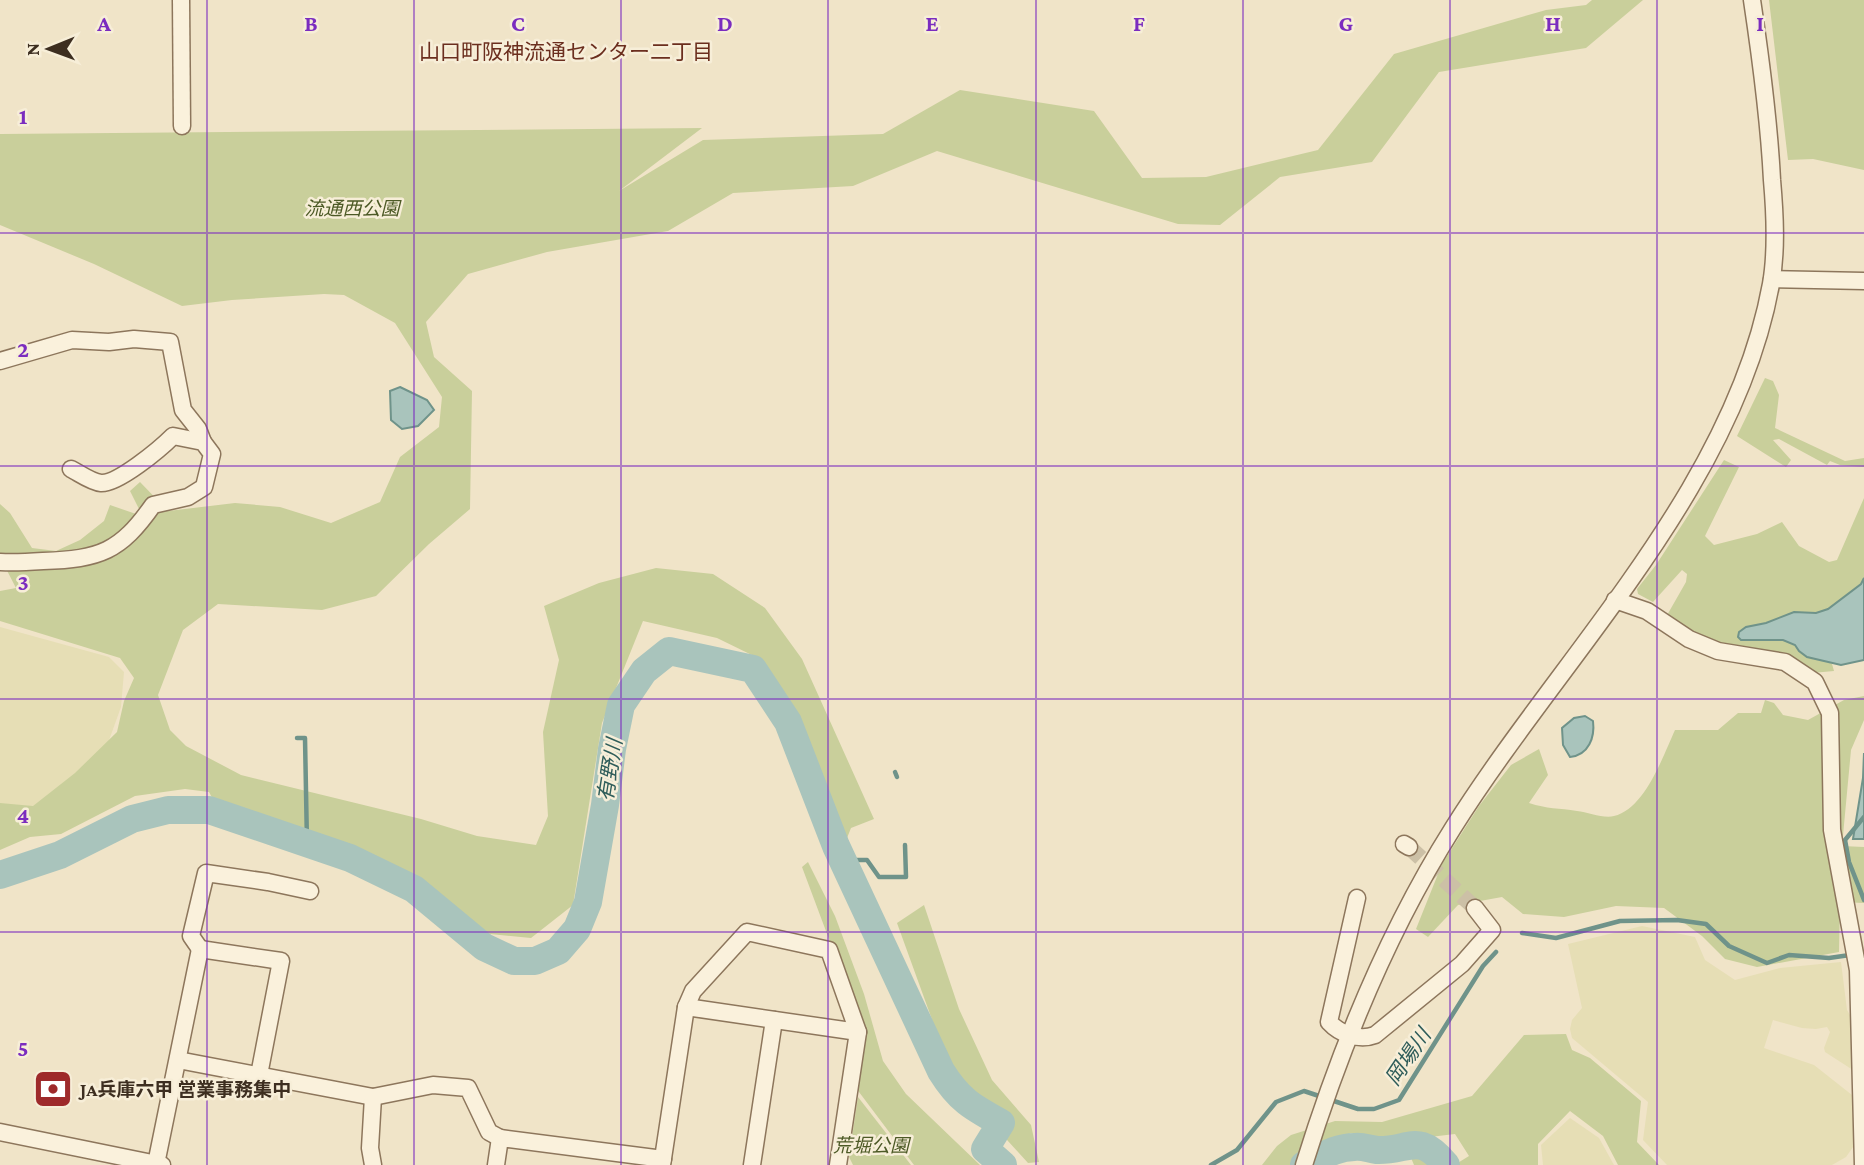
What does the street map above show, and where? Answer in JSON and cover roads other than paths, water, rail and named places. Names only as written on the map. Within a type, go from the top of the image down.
[{"type":"street","points":[[181,0],[182,126]]},
{"type":"street","points":[[1304,1165],[1349,1035],[1397,931],[1453,828],[1688,492],[1729,414],[1753,356],[1772,279],[1774,206],[1767,107],[1752,0]]},
{"type":"street","points":[[1772,279],[1864,281]]},
{"type":"street","points":[[0,361],[72,340],[109,342],[134,339],[170,342],[183,410],[212,454],[204,487],[188,497],[153,505],[134,531],[102,554],[78,560],[0,562]]},
{"type":"street","points":[[71,469],[99,483],[115,480],[162,448],[173,436],[203,442]]},
{"type":"street","points":[[1615,600],[1647,611],[1689,639],[1718,651],[1785,662],[1815,682],[1830,713],[1832,830],[1858,970],[1863,1165]]},
{"type":"street","points":[[0,1132],[105,1160],[159,1164],[200,949],[191,936],[206,873],[310,891]]},
{"type":"street","points":[[1357,898],[1329,1022],[1349,1035],[1365,1039],[1375,1035],[1462,964],[1492,930],[1475,908]]},
{"type":"street","points":[[178,1059],[373,1097],[433,1085],[468,1088],[489,1132],[500,1138],[663,1162],[686,1007],[693,991],[747,932],[829,950],[858,1032],[838,1165]]},
{"type":"street","points":[[200,949],[281,961],[259,1075]]},
{"type":"street","points":[[686,1007],[858,1032]]},
{"type":"street","points":[[752,1165],[774,1020]]},
{"type":"street","points":[[373,1097],[370,1148],[373,1165]]},
{"type":"street","points":[[496,1165],[500,1138]]},
{"type":"water","points":[[400,387],[427,400],[434,410],[418,426],[402,429],[391,420],[390,391]]},
{"type":"water","points":[[1864,578],[1864,660],[1841,665],[1807,657],[1795,645],[1783,640],[1741,640],[1738,637],[1739,632],[1746,627],[1766,623],[1794,612],[1816,613],[1828,609],[1861,584]]},
{"type":"water","points":[[1585,716],[1593,721],[1592,739],[1582,753],[1570,757],[1563,745],[1562,728],[1574,718]]},
{"type":"water","points":[[1864,753],[1864,839],[1853,839],[1863,778]]},
{"type":"waterway","name":"有野川","points":[[0,875],[60,855],[132,819],[168,810],[209,810],[350,858],[414,889],[484,947],[514,961],[535,961],[558,951],[577,929],[588,902],[621,705],[644,671],[669,651],[753,669],[788,722],[836,846],[941,1071],[967,1102],[1001,1123],[985,1149],[1003,1165]]},
{"type":"waterway","points":[[297,738],[305,738],[307,844]]},
{"type":"waterway","points":[[895,772],[897,777]]},
{"type":"waterway","name":"岡場川","points":[[1864,817],[1845,840],[1849,862],[1864,900]]},
{"type":"waterway","points":[[846,864],[854,860],[867,860],[879,877],[906,877],[905,845]]},
{"type":"waterway","name":"岡場川","points":[[1522,933],[1556,938],[1620,921],[1677,920],[1706,924],[1729,946],[1767,963],[1789,955],[1829,958],[1850,955]]},
{"type":"waterway","name":"岡場川","points":[[1211,1165],[1237,1150],[1276,1102],[1304,1091],[1358,1109],[1374,1109],[1399,1100],[1483,966],[1496,952]]},
{"type":"waterway","name":"有野川","points":[[1304,1165],[1348,1147],[1388,1150],[1413,1145],[1428,1148],[1446,1165]]},
{"type":"tunnel","points":[[1409,847],[1475,908]]},
{"type":"place","name":"JA兵庫六甲 営業事務集中","points":[[53,1089]]},
{"type":"district","name":"山口町阪神流通センター二丁目","points":[[566,52]]},
{"type":"park label","name":"流通西公園","points":[[352,208]]},
{"type":"park label","name":"荒堀公園","points":[[871,1145]]}]
